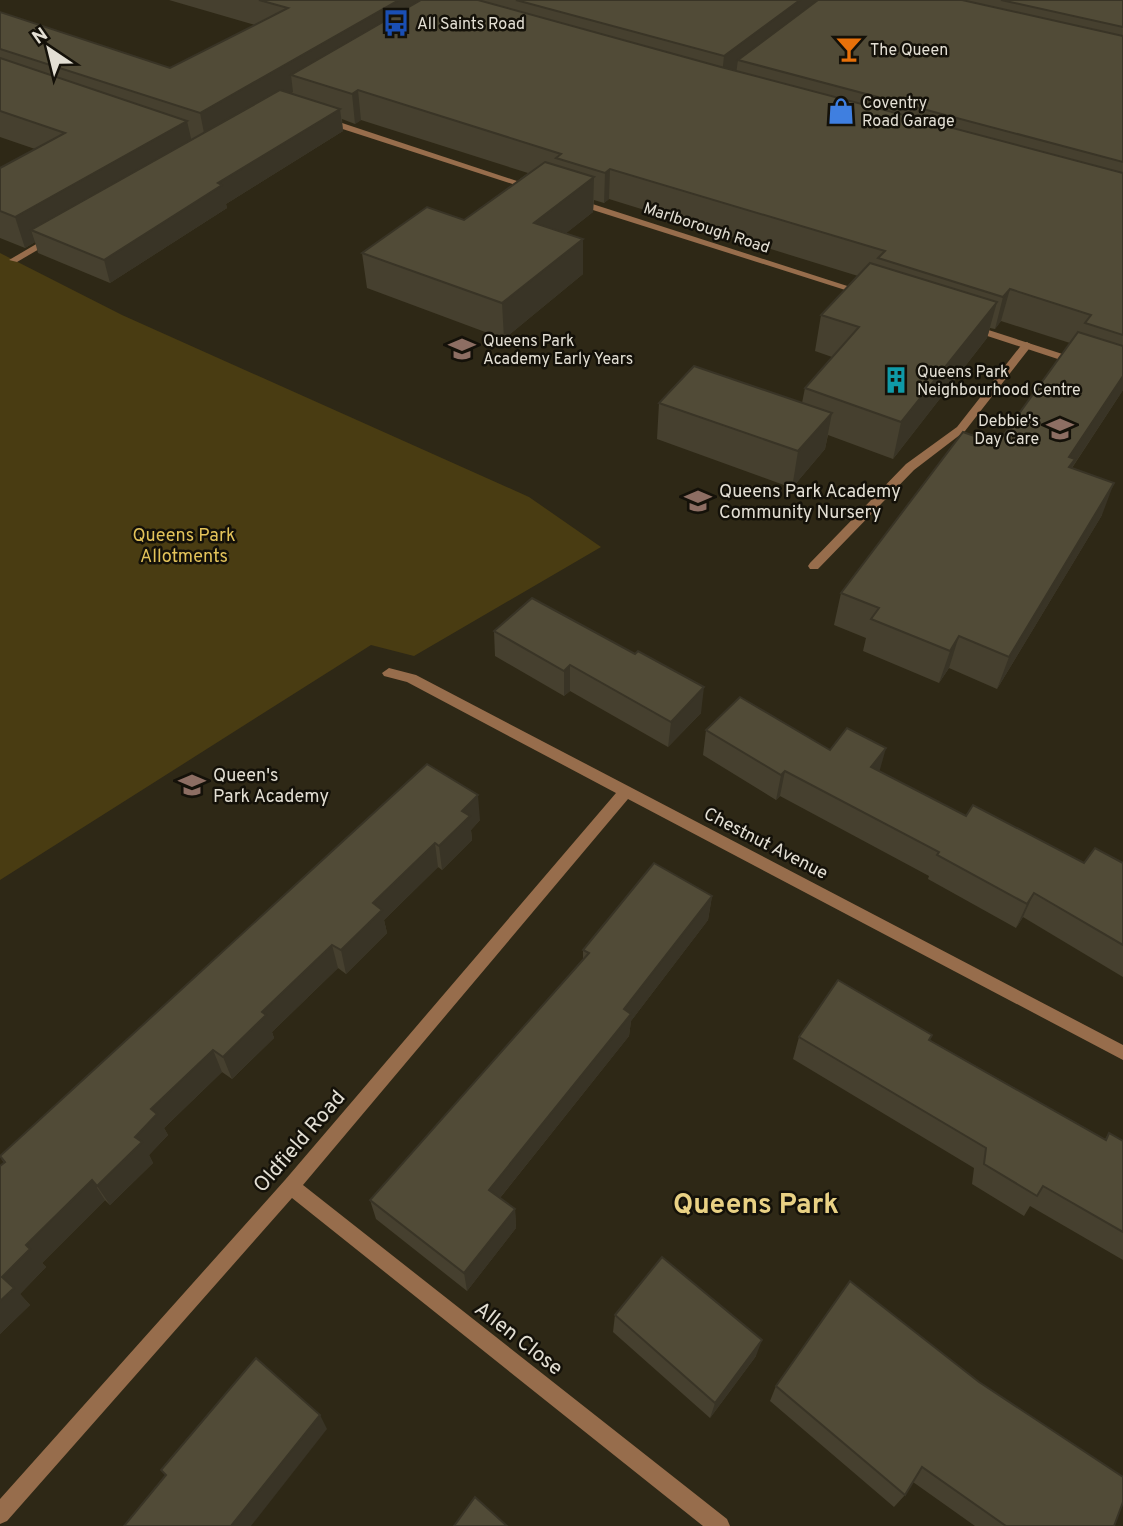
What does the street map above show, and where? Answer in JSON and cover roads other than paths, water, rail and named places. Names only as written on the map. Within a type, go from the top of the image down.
[{"type":"street","points":[[321,119],[542,191]]},
{"type":"street","name":"Marlborough Road","points":[[568,199],[873,296]]},
{"type":"street","points":[[15,260],[62,232]]},
{"type":"street","points":[[963,325],[1087,365]]},
{"type":"street","points":[[814,566],[910,467],[961,429],[1027,345]]},
{"type":"street","name":"Chestnut Avenue","points":[[389,673],[411,678],[1123,1053]]},
{"type":"street","name":"Oldfield Road","points":[[0,1514],[291,1186],[625,792]]},
{"type":"street","name":"Allen Close","points":[[291,1186],[720,1526]]},
{"type":"place","name":"All Saints Road","points":[[396,23]]},
{"type":"place","name":"The Queen","points":[[849,49]]},
{"type":"place","name":"Coventry Road Garage","points":[[841,111]]},
{"type":"place","name":"Queens Park Academy Early Years","points":[[462,349]]},
{"type":"place","name":"Queens Park Neighbourhood Centre","points":[[896,380]]},
{"type":"place","name":"Debbie's Day Care","points":[[1060,429]]},
{"type":"place","name":"Queens Park Academy Community Nursery","points":[[698,501]]},
{"type":"place","name":"Queen's Park Academy","points":[[192,785]]},
{"type":"district","name":"Queens Park","points":[[756,1203]]},
{"type":"park label","name":"Queens Park Allotments","points":[[184,545]]}]
